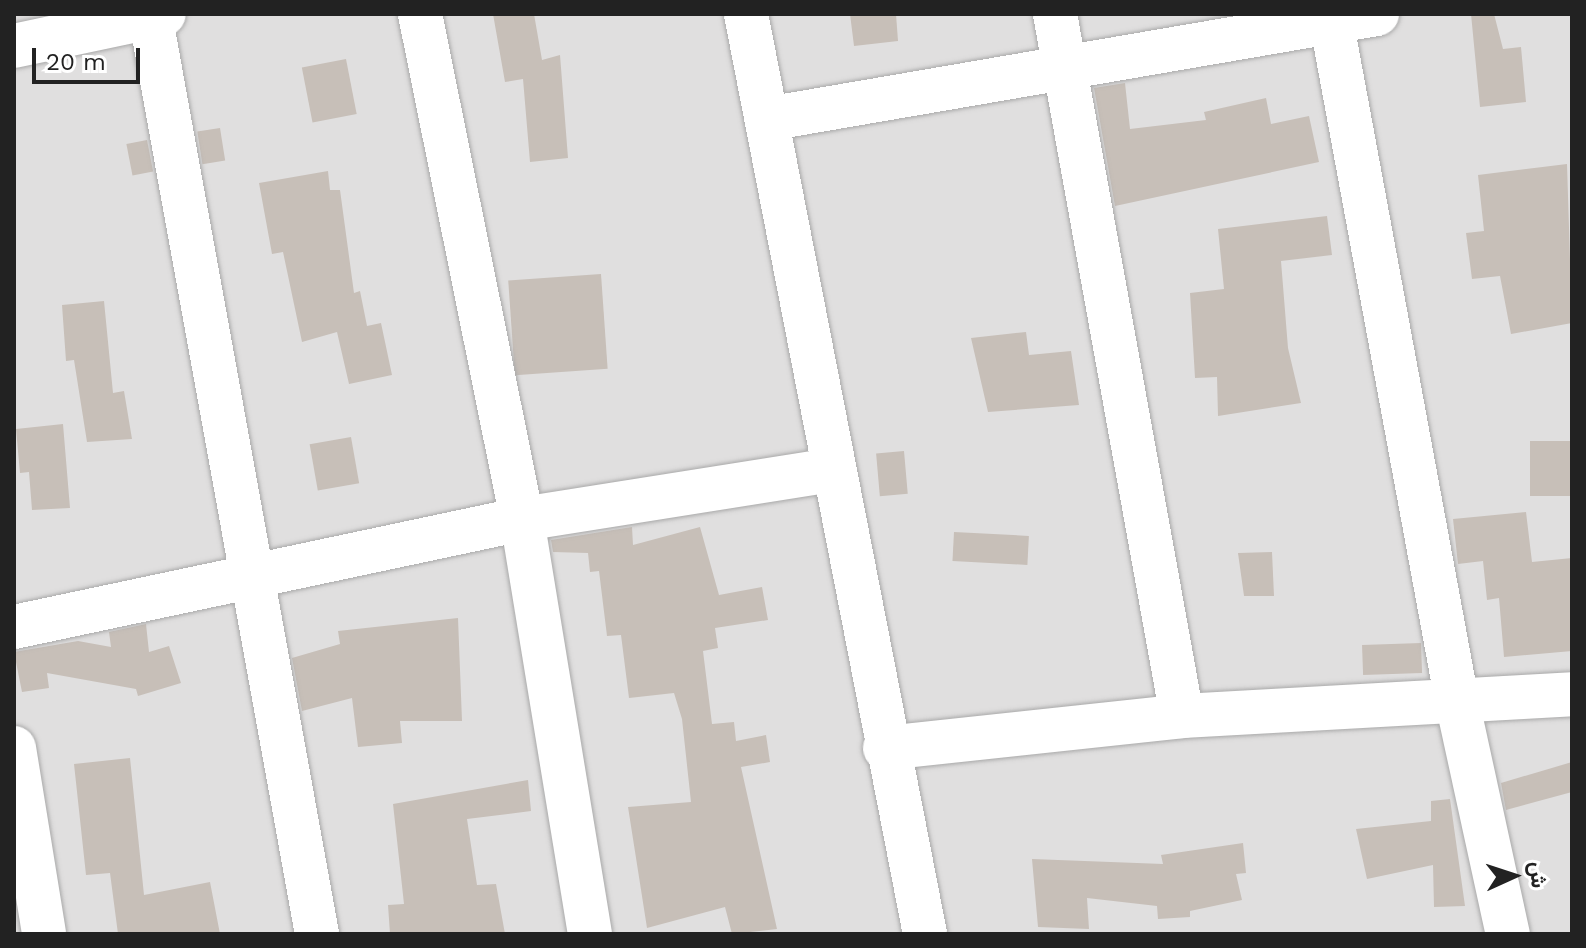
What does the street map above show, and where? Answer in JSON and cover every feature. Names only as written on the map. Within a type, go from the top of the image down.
[{"type":"street","points":[[420,14],[522,519],[590,934]]},
{"type":"street","points":[[746,14],[885,748],[925,934]]},
{"type":"street","points":[[1055,14],[1182,716]]},
{"type":"street","points":[[767,119],[1331,18],[1377,14]]},
{"type":"street","points":[[14,46],[155,15],[251,577],[317,934]]},
{"type":"street","points":[[1331,18],[1457,701],[1508,934]]},
{"type":"street","points":[[14,627],[522,519],[832,470]]},
{"type":"street","points":[[885,748],[1182,716],[1572,694]]},
{"type":"street","points":[[14,748],[44,934]]},
{"type":"shaded area","points":[[14,14],[1572,14],[1572,934],[14,934]]},
{"type":"building","points":[[493,14],[534,14],[542,60],[560,55],[568,158],[530,162],[523,79],[505,82]]},
{"type":"building","points":[[850,14],[896,14],[898,41],[854,46]]},
{"type":"building","points":[[1471,14],[1494,14],[1503,49],[1521,47],[1526,102],[1480,107]]},
{"type":"building","points":[[346,59],[357,114],[313,123],[302,68]]},
{"type":"building","points":[[1125,83],[1130,129],[1206,120],[1204,112],[1266,98],[1271,124],[1309,116],[1319,162],[1115,206],[1094,88]]},
{"type":"building","points":[[220,128],[225,161],[202,164],[197,132]]},
{"type":"building","points":[[147,140],[153,171],[132,175],[126,144]]},
{"type":"building","points":[[1567,164],[1572,323],[1511,334],[1500,276],[1472,279],[1466,233],[1484,231],[1478,175]]},
{"type":"building","points":[[328,171],[330,190],[340,190],[354,293],[360,291],[367,326],[381,323],[392,375],[349,384],[337,332],[302,342],[283,252],[272,254],[259,183]]},
{"type":"building","points":[[1327,216],[1332,255],[1281,261],[1288,348],[1301,403],[1218,416],[1217,377],[1195,378],[1190,293],[1224,289],[1218,229]]},
{"type":"building","points":[[601,274],[608,369],[515,375],[508,280]]},
{"type":"building","points":[[104,301],[113,393],[124,391],[132,439],[87,442],[74,360],[66,361],[62,305]]},
{"type":"building","points":[[1026,332],[1029,355],[1071,351],[1079,405],[988,412],[971,338]]},
{"type":"building","points":[[63,424],[70,508],[32,510],[29,472],[20,473],[16,429]]},
{"type":"building","points":[[351,437],[359,483],[318,491],[310,444]]},
{"type":"building","points":[[1530,441],[1572,441],[1572,496],[1530,496]]},
{"type":"building","points":[[904,451],[908,494],[880,496],[876,453]]},
{"type":"building","points":[[1526,512],[1532,562],[1572,558],[1572,651],[1504,657],[1499,598],[1487,600],[1483,561],[1458,564],[1453,519]]},
{"type":"building","points":[[632,527],[633,545],[700,527],[719,595],[762,587],[768,620],[715,628],[718,648],[703,651],[712,724],[734,722],[736,741],[766,735],[770,762],[741,767],[777,929],[732,934],[725,907],[647,928],[628,807],[691,802],[682,719],[674,693],[629,698],[621,635],[607,636],[599,571],[590,572],[588,553],[553,552],[551,540]]},
{"type":"building","points":[[954,532],[1029,536],[1027,565],[952,561]]},
{"type":"building","points":[[1272,552],[1274,596],[1244,596],[1238,553]]},
{"type":"building","points":[[458,618],[462,721],[400,721],[402,743],[358,747],[352,698],[302,711],[292,658],[340,644],[338,631]]},
{"type":"building","points":[[146,624],[149,652],[169,646],[181,683],[138,696],[136,689],[47,673],[49,688],[22,692],[14,652],[78,641],[111,647],[109,632]]},
{"type":"building","points":[[1421,643],[1422,673],[1363,675],[1362,645]]},
{"type":"building","points":[[130,758],[144,895],[210,882],[220,934],[118,934],[110,873],[86,875],[74,764]]},
{"type":"building","points":[[1572,762],[1572,792],[1506,810],[1501,783]]},
{"type":"building","points":[[528,780],[531,811],[467,819],[477,885],[496,884],[505,934],[390,934],[388,905],[404,904],[393,804]]},
{"type":"building","points":[[1450,799],[1465,906],[1434,907],[1433,865],[1367,879],[1356,829],[1431,821],[1431,801]]},
{"type":"building","points":[[1243,843],[1246,873],[1236,874],[1242,900],[1190,911],[1190,917],[1158,919],[1157,906],[1087,898],[1089,929],[1038,927],[1032,859],[1163,864],[1161,855]]}]
